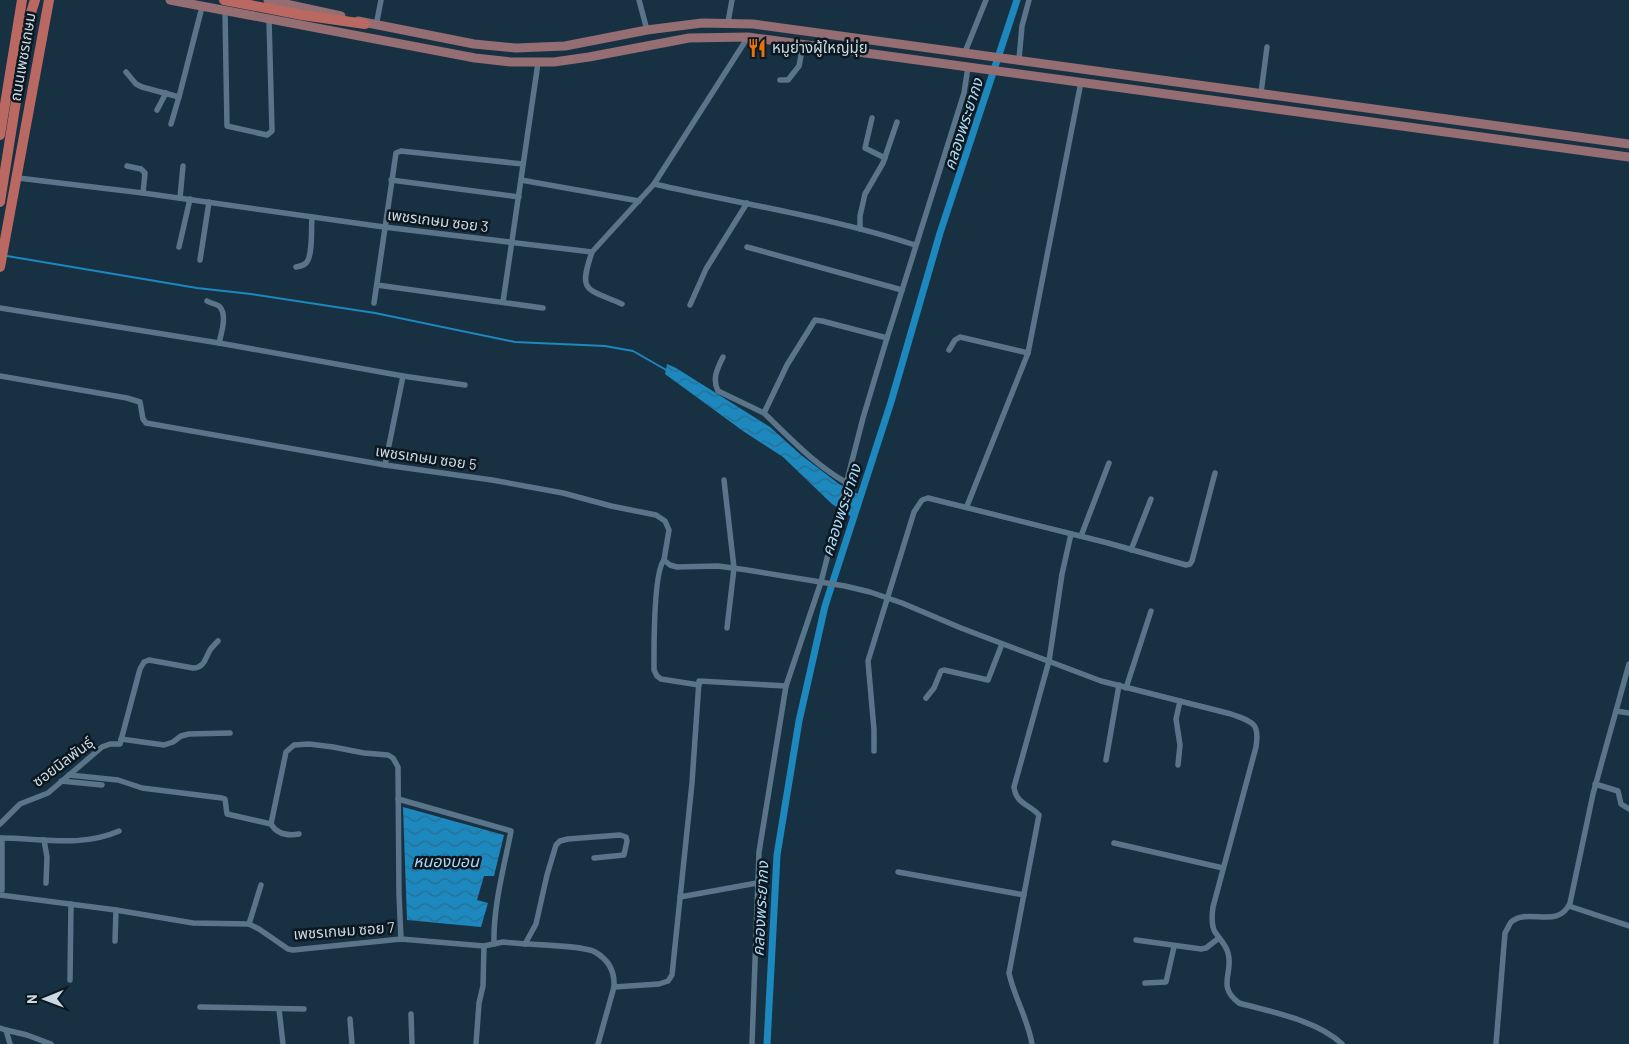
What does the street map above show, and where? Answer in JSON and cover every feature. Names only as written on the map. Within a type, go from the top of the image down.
[{"type":"highway","name":"ถนนเพชรเกษม","points":[[0,135],[22,0]]},
{"type":"highway","points":[[0,202],[29,19],[35,0]]},
{"type":"highway","points":[[224,0],[371,25]]},
{"type":"highway","name":"ถนนเพชรเกษม","points":[[0,267],[49,3]]},
{"type":"main road","points":[[170,0],[475,58],[512,62],[538,63],[589,57],[689,38],[748,37],[1629,157]]},
{"type":"main road","points":[[268,0],[371,25],[474,44],[516,48],[565,46],[647,30],[702,23],[728,22],[753,24],[1629,144]]},
{"type":"main road","points":[[1342,117],[1343,104]]},
{"type":"street","points":[[371,25],[381,0]]},
{"type":"street","points":[[639,0],[647,30]]},
{"type":"street","points":[[728,22],[732,0]]},
{"type":"street","points":[[965,52],[986,0]]},
{"type":"street","points":[[1019,59],[1022,26],[1029,0]]},
{"type":"street","points":[[171,124],[180,97],[202,7]]},
{"type":"street","points":[[225,11],[227,126],[267,135],[272,131],[269,18]]},
{"type":"street","points":[[622,304],[589,289],[585,284],[585,272],[592,252],[654,184],[748,37]]},
{"type":"street","points":[[780,80],[788,80],[798,69],[803,45]]},
{"type":"street","points":[[1262,93],[1267,47]]},
{"type":"street","points":[[503,302],[538,63]]},
{"type":"street","points":[[752,1044],[757,883],[762,831],[786,686],[822,582],[846,483],[886,338],[964,92],[970,67]]},
{"type":"street","points":[[126,72],[136,84],[142,87],[180,97]]},
{"type":"street","points":[[967,506],[1028,353],[1081,82]]},
{"type":"street","points":[[157,110],[166,94]]},
{"type":"street","points":[[872,118],[864,148],[885,158]]},
{"type":"street","points":[[860,229],[860,216],[865,194],[885,158],[897,122]]},
{"type":"street","points":[[374,303],[391,180],[395,155],[398,151],[524,164]]},
{"type":"street","points":[[128,166],[141,169],[145,173],[143,193]]},
{"type":"street","points":[[180,198],[183,166]]},
{"type":"street","name":"เพชรเกษม ซอย 3","points":[[18,178],[190,199],[384,227],[592,252]]},
{"type":"street","points":[[391,180],[519,197]]},
{"type":"street","points":[[521,180],[640,201]]},
{"type":"street","points":[[654,184],[701,195],[747,202],[860,229],[915,245]]},
{"type":"street","points":[[179,247],[190,199]]},
{"type":"street","points":[[200,260],[209,202]]},
{"type":"street","points":[[690,305],[706,268],[747,202]]},
{"type":"street","points":[[296,267],[307,263],[312,216]]},
{"type":"street","points":[[747,247],[902,290]]},
{"type":"street","points":[[377,285],[543,308]]},
{"type":"street","points":[[207,301],[220,307],[223,313],[219,343]]},
{"type":"street","points":[[0,308],[465,385]]},
{"type":"street","points":[[764,413],[787,365],[815,320],[886,338]]},
{"type":"street","points":[[949,350],[955,340],[960,337],[1028,353]]},
{"type":"street","points":[[723,357],[715,379],[715,386],[718,392],[764,413],[816,462],[846,483]]},
{"type":"street","name":"เพชรเกษม ซอย 5","points":[[0,376],[140,402],[143,419],[146,423],[385,465],[492,480],[656,515],[665,521],[669,530],[664,560]]},
{"type":"street","points":[[385,465],[403,376]]},
{"type":"street","points":[[1081,536],[1109,462]]},
{"type":"street","points":[[874,751],[868,661],[914,512],[922,500],[928,498],[967,506],[1186,565],[1190,564],[1215,473]]},
{"type":"street","points":[[724,480],[734,568],[726,628]]},
{"type":"street","points":[[1131,550],[1151,499]]},
{"type":"street","points":[[1032,1044],[1030,1031],[1011,984],[1009,973],[1039,815],[1034,809],[1020,801],[1015,795],[1014,787],[1049,661],[1070,534]]},
{"type":"street","points":[[699,685],[661,679],[656,676],[654,670],[657,593],[661,564],[664,560],[670,565],[677,567],[718,566],[734,568],[845,586],[870,592],[1100,680],[1231,714],[1247,720],[1255,726],[1258,734],[1256,747],[1213,907],[1213,929],[1225,946],[1229,958],[1227,979],[1230,996],[1239,1003],[1311,1025],[1328,1033],[1342,1044]]},
{"type":"street","points":[[1126,688],[1151,611]]},
{"type":"street","points":[[218,641],[210,648],[200,667],[194,668],[149,660],[144,662],[140,669],[120,741],[164,745],[188,734],[230,733]]},
{"type":"street","points":[[926,698],[934,688],[941,671],[944,670],[988,680],[1002,644]]},
{"type":"street","points":[[1496,1044],[1505,933],[1512,922],[1522,917],[1555,916],[1562,914],[1569,906],[1596,784],[1616,710],[1626,686],[1629,664]]},
{"type":"street","points":[[614,987],[659,984],[668,981],[672,975],[692,783],[699,681],[786,686]]},
{"type":"street","points":[[1106,760],[1119,685]]},
{"type":"street","points":[[1178,765],[1180,745],[1176,719],[1180,701]]},
{"type":"street","points":[[1616,710],[1629,714]]},
{"type":"street","name":"ซอยนิลพันธุ์","points":[[0,824],[20,804],[48,793],[102,747],[120,741]]},
{"type":"street","points":[[298,834],[280,833],[271,824],[288,749],[294,745],[308,744],[388,755],[393,758],[398,767],[401,939]]},
{"type":"street","points":[[69,775],[118,780],[142,788],[222,798],[225,799],[227,814],[271,824]]},
{"type":"street","points":[[61,781],[102,785]]},
{"type":"street","points":[[1596,784],[1618,791],[1621,804],[1629,809]]},
{"type":"street","points":[[398,799],[511,831],[493,928],[494,944]]},
{"type":"street","points":[[1,892],[1,838],[73,842],[105,837],[119,831]]},
{"type":"street","points":[[525,944],[536,924],[547,874],[556,845],[560,841],[568,839],[620,835],[626,837],[626,853],[624,855],[594,858]]},
{"type":"street","points":[[44,840],[47,858],[46,883]]},
{"type":"street","points":[[1114,843],[1223,868]]},
{"type":"street","points":[[898,872],[1024,894]]},
{"type":"street","points":[[680,897],[757,883]]},
{"type":"street","points":[[249,924],[261,885]]},
{"type":"street","name":"เพชรเกษม ซอย 7","points":[[1,892],[193,923],[249,924],[260,929],[288,949],[293,950],[401,939],[484,946],[503,942],[593,951],[611,967],[615,978],[598,1044]]},
{"type":"street","points":[[70,980],[71,904]]},
{"type":"street","points":[[1569,906],[1629,926]]},
{"type":"street","points":[[115,941],[116,910]]},
{"type":"street","points":[[1136,940],[1174,947],[1201,949],[1206,948],[1219,938]]},
{"type":"street","points":[[476,1044],[479,1003],[483,986],[484,946]]},
{"type":"street","points":[[1145,982],[1166,982],[1174,947]]},
{"type":"street","points":[[200,1007],[304,1009]]},
{"type":"street","points":[[279,1009],[283,1044]]},
{"type":"street","points":[[411,1014],[412,1044]]},
{"type":"street","points":[[350,1019],[352,1044]]},
{"type":"street","points":[[3,1029],[10,1044]]},
{"type":"street","points":[[3,1029],[28,1035],[51,1044]]},
{"type":"water","points":[[667,364],[770,427],[801,455],[839,484],[860,495],[853,518],[832,504],[783,457],[743,431],[665,374]]},
{"type":"water","name":"หนองบอน","points":[[403,807],[504,835],[494,876],[484,876],[477,900],[488,903],[481,927],[407,920]]},
{"type":"waterway","name":"คลองพระยากง","points":[[767,1044],[777,855],[799,721],[825,606],[891,402],[940,233],[1017,0]]},
{"type":"waterway","points":[[7,256],[197,288],[251,294],[375,313],[515,342],[605,346],[633,351],[668,371]]},
{"type":"place","name":"หมูย่างผู้ใหญ่มุ่ย","points":[[757,48]]}]
